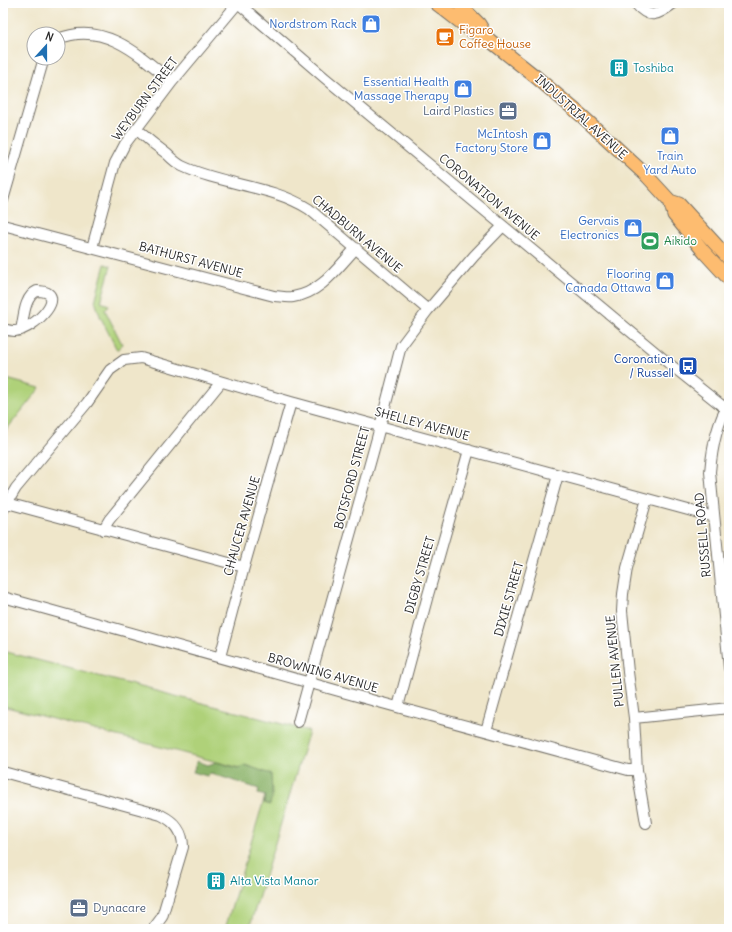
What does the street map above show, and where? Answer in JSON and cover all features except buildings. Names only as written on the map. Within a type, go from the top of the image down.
[{"type":"main road","name":"INDUSTRIAL AVENUE","points":[[458,3],[479,24],[488,39]]},
{"type":"main road","name":"INDUSTRIAL AVENUE","points":[[440,4],[472,32],[488,39],[536,77],[582,116],[647,176],[670,201],[674,215],[705,253],[729,279]]},
{"type":"main road","name":"INDUSTRIAL AVENUE","points":[[670,201],[679,204],[729,259]]},
{"type":"street","name":"WEYBURN STREET","points":[[92,248],[115,163],[126,144],[172,82],[238,3]]},
{"type":"street","name":"CORONATION AVENUE","points":[[238,3],[325,78],[672,366],[727,406]]},
{"type":"street","points":[[635,3],[645,13],[651,15],[659,13],[674,3]]},
{"type":"street","points":[[66,37],[76,34],[94,34],[118,41],[172,82]]},
{"type":"street","points":[[3,200],[42,66]]},
{"type":"street","name":"CHADBURN AVENUE","points":[[136,129],[180,165],[209,176],[288,198],[309,209],[428,310]]},
{"type":"street","name":"BATHURST AVENUE","points":[[3,225],[274,296],[292,298],[308,293],[323,283],[356,248]]},
{"type":"street","name":"BOTSFORD STREET","points":[[298,722],[401,346],[428,310],[474,256],[503,226]]},
{"type":"street","points":[[3,329],[11,331],[21,330]]},
{"type":"street","name":"SHELLEY AVENUE","points":[[5,507],[16,488],[88,403],[110,370],[124,360],[141,358],[291,402],[714,517]]},
{"type":"street","points":[[103,530],[109,520],[221,382]]},
{"type":"street","name":"CHAUCER AVENUE","points":[[220,657],[291,402]]},
{"type":"street","name":"RUSSELL ROAD","points":[[727,406],[718,429],[710,472],[729,668]]},
{"type":"street","name":"DIGBY STREET","points":[[398,707],[469,450]]},
{"type":"street","name":"DIXIE STREET","points":[[486,731],[558,475]]},
{"type":"street","name":"PULLEN AVENUE","points":[[646,822],[637,770],[634,718],[622,611],[626,568],[647,499]]},
{"type":"street","points":[[5,507],[103,530],[244,567]]},
{"type":"street","name":"BROWNING AVENUE","points":[[3,597],[628,770],[637,770]]},
{"type":"street","points":[[634,718],[729,708]]},
{"type":"street","points":[[3,772],[161,815],[175,824],[183,839],[181,853],[162,917],[153,929]]},
{"type":"green space","points":[[105,264],[111,266],[101,302],[109,305],[105,310],[122,344],[117,350],[100,316],[95,301]]},
{"type":"green space","points":[[3,378],[40,388],[3,434]]},
{"type":"green space","points":[[3,651],[309,731],[249,929],[225,929],[271,776],[3,706]]},
{"type":"green space","points":[[197,761],[208,765],[216,762],[238,768],[245,765],[271,774],[272,795],[270,805],[264,803],[266,796],[258,794],[259,789],[210,773],[207,776],[193,772]]},
{"type":"place","name":"Nordstrom Rack","points":[[371,24]]},
{"type":"place","name":"Figaro Coffee House","points":[[445,37]]},
{"type":"place","name":"Toshiba","points":[[619,68]]},
{"type":"place","name":"Essential Health Massage Therapy","points":[[463,89]]},
{"type":"place","name":"Laird Plastics","points":[[508,111]]},
{"type":"place","name":"Train Yard Auto","points":[[670,136]]},
{"type":"place","name":"McIntosh Factory Store","points":[[542,141]]},
{"type":"place","name":"Gervais Electronics","points":[[633,228]]},
{"type":"place","name":"Aikido","points":[[650,241]]},
{"type":"place","name":"Flooring Canada Ottawa","points":[[665,281]]},
{"type":"place","name":"Coronation / Russell","points":[[688,366]]},
{"type":"place","name":"Alta Vista Manor","points":[[216,881]]},
{"type":"place","name":"Dynacare","points":[[79,908]]}]
